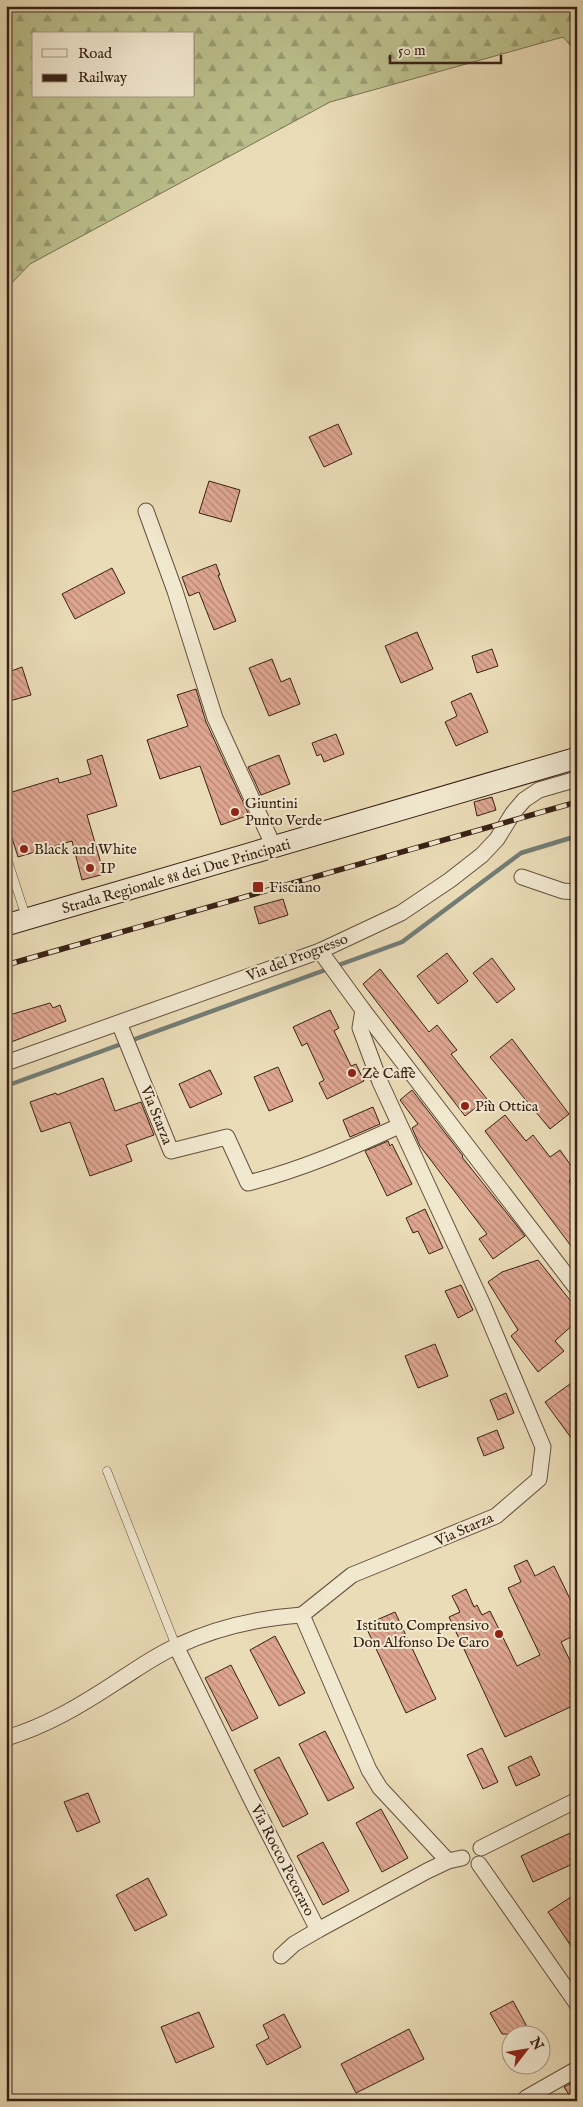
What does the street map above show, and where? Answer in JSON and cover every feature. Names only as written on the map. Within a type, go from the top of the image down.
[{"type":"main road","name":"Strada Regionale 88 dei Due Principati","points":[[6,925],[577,758]]},
{"type":"street","points":[[146,511],[175,591],[215,718],[274,847]]},
{"type":"street","name":"Via del Progresso","points":[[6,1063],[122,1028],[324,956],[401,912],[450,880],[482,855],[496,840],[512,813],[524,800],[539,790],[577,778]]},
{"type":"street","points":[[522,877],[564,891],[577,892]]},
{"type":"street","points":[[324,956],[363,1010],[577,1289]]},
{"type":"street","name":"Via Starza","points":[[302,1615],[352,1575],[496,1516],[539,1479],[543,1447],[483,1305],[380,1082],[360,1028],[363,1010]]},
{"type":"street","name":"Via Starza","points":[[122,1028],[171,1151],[227,1136],[248,1183],[273,1177],[338,1153],[400,1126]]},
{"type":"street","points":[[6,1738],[27,1732],[59,1717],[176,1646],[216,1630],[271,1617],[302,1615],[369,1770],[380,1788],[455,1860],[471,1866],[479,1864],[484,1854],[480,1848],[577,1800]]},
{"type":"street","name":"Via Rocco Pecoraro","points":[[176,1646],[318,1930],[455,1860],[466,1847],[473,1844],[480,1848]]},
{"type":"street","points":[[479,1864],[577,2004]]},
{"type":"street","points":[[281,1956],[294,1944],[318,1930]]},
{"type":"street","points":[[525,2100],[577,2069]]},
{"type":"lane","points":[[6,855],[27,919]]},
{"type":"lane","points":[[107,1471],[176,1646]]},
{"type":"green space","points":[[6,6],[577,6],[577,53],[563,37],[330,102],[30,264],[6,289]]},
{"type":"building","points":[[338,424],[352,454],[324,467],[309,437]]},
{"type":"building","points":[[209,481],[240,490],[231,522],[199,513]]},
{"type":"building","points":[[216,564],[220,575],[218,575],[236,621],[214,630],[199,592],[189,596],[182,577]]},
{"type":"building","points":[[112,568],[125,593],[75,619],[62,594]]},
{"type":"building","points":[[417,632],[433,669],[401,683],[385,646]]},
{"type":"building","points":[[492,649],[498,666],[477,673],[472,656]]},
{"type":"building","points":[[272,659],[281,682],[290,678],[300,704],[269,716],[249,668]]},
{"type":"building","points":[[22,667],[31,695],[6,702],[6,673]]},
{"type":"building","points":[[196,689],[206,722],[249,815],[221,825],[200,766],[160,779],[147,740],[188,726],[177,695]]},
{"type":"building","points":[[471,693],[488,732],[456,746],[445,722],[457,716],[451,702]]},
{"type":"building","points":[[336,734],[344,754],[324,762],[321,754],[317,756],[312,743]]},
{"type":"building","points":[[102,755],[117,806],[87,815],[104,874],[82,880],[72,841],[18,857],[6,819],[6,800],[11,799],[9,793],[58,778],[59,783],[91,774],[87,760]]},
{"type":"building","points":[[279,755],[290,784],[261,795],[248,767]]},
{"type":"building","points":[[492,797],[496,810],[477,816],[474,802]]},
{"type":"building","name":"Fisciano","points":[[283,899],[288,915],[259,924],[254,907]]},
{"type":"building","points":[[447,953],[468,981],[438,1004],[417,976]]},
{"type":"building","points":[[492,958],[515,989],[497,1003],[473,973]]},
{"type":"building","points":[[380,969],[429,1032],[437,1025],[457,1050],[451,1054],[487,1099],[465,1116],[363,984]]},
{"type":"building","points":[[50,1003],[53,1008],[60,1005],[66,1021],[6,1044],[6,1016]]},
{"type":"building","points":[[330,1010],[339,1028],[334,1031],[351,1066],[356,1064],[364,1081],[327,1099],[319,1083],[324,1080],[307,1043],[302,1046],[293,1027]]},
{"type":"building","points":[[512,1039],[569,1114],[550,1129],[490,1057]]},
{"type":"building","points":[[278,1067],[293,1101],[269,1111],[254,1077]]},
{"type":"building","points":[[210,1070],[222,1094],[190,1108],[179,1084]]},
{"type":"building","points":[[103,1078],[115,1111],[141,1102],[154,1135],[126,1145],[132,1161],[90,1176],[70,1122],[41,1132],[30,1102],[56,1093],[57,1095]]},
{"type":"building","points":[[412,1090],[525,1236],[493,1259],[479,1239],[487,1234],[420,1146],[412,1128],[418,1124],[400,1100]]},
{"type":"building","points":[[373,1107],[380,1124],[350,1137],[343,1120]]},
{"type":"building","points":[[505,1115],[526,1141],[533,1135],[550,1157],[560,1150],[577,1174],[569,1181],[577,1192],[577,1254],[485,1131]]},
{"type":"building","points":[[388,1141],[390,1146],[392,1144],[412,1184],[387,1196],[365,1151]]},
{"type":"building","points":[[425,1209],[443,1248],[429,1254],[418,1231],[413,1233],[406,1218]]},
{"type":"building","points":[[538,1260],[577,1309],[577,1321],[555,1341],[564,1351],[538,1372],[511,1336],[518,1330],[488,1282],[502,1272]]},
{"type":"building","points":[[461,1285],[473,1310],[458,1318],[445,1291]]},
{"type":"building","points":[[435,1344],[448,1376],[418,1388],[405,1356]]},
{"type":"building","points":[[577,1379],[577,1446],[545,1402]]},
{"type":"building","points":[[506,1393],[514,1413],[498,1420],[490,1400]]},
{"type":"building","points":[[497,1430],[504,1448],[484,1456],[477,1438]]},
{"type":"building","points":[[527,1560],[535,1576],[554,1566],[574,1607],[577,1606],[577,1634],[561,1642],[577,1675],[577,1704],[505,1737],[449,1617],[460,1612],[452,1596],[466,1589],[474,1607],[477,1605],[482,1615],[490,1611],[517,1666],[540,1655],[508,1588],[521,1582],[514,1566]]},
{"type":"building","points":[[395,1612],[436,1699],[406,1713],[365,1625]]},
{"type":"building","points":[[275,1636],[305,1693],[279,1706],[250,1650]]},
{"type":"building","points":[[231,1665],[258,1718],[232,1731],[205,1678]]},
{"type":"building","points":[[325,1731],[354,1788],[328,1801],[299,1744]]},
{"type":"building","points":[[482,1748],[498,1782],[483,1789],[467,1755]]},
{"type":"building","points":[[531,1756],[540,1775],[516,1786],[508,1767]]},
{"type":"building","points":[[279,1757],[308,1814],[283,1827],[254,1770]]},
{"type":"building","points":[[88,1793],[100,1822],[77,1832],[64,1802]]},
{"type":"building","points":[[381,1809],[408,1858],[382,1872],[356,1823]]},
{"type":"building","points":[[570,1833],[577,1847],[577,1862],[533,1882],[521,1856]]},
{"type":"building","points":[[323,1842],[349,1891],[323,1905],[297,1856]]},
{"type":"building","points":[[148,1878],[167,1915],[135,1931],[116,1895]]},
{"type":"building","points":[[577,1893],[577,1955],[548,1912]]},
{"type":"building","points":[[513,2001],[526,2024],[500,2024],[500,2030],[490,2013]]},
{"type":"building","points":[[199,2012],[214,2047],[176,2063],[161,2027]]},
{"type":"building","points":[[284,2014],[301,2047],[267,2065],[256,2045],[269,2038],[263,2025]]},
{"type":"building","points":[[409,2029],[424,2059],[356,2093],[341,2064]]},
{"type":"building","points":[[577,2080],[577,2101],[573,2101],[564,2087]]},
{"type":"waterway","points":[[6,1086],[402,942],[521,853],[577,836]]},
{"type":"railway","points":[[6,965],[577,802]]},
{"type":"place","name":"Giuntini Punto Verde","points":[[235,812]]},
{"type":"place","name":"Black and White","points":[[24,849]]},
{"type":"place","name":"IP","points":[[90,868]]},
{"type":"place","name":"Fisciano","points":[[258,887]]},
{"type":"place","name":"Zè Caffè","points":[[352,1073]]},
{"type":"place","name":"Più Ottica","points":[[465,1106]]},
{"type":"place","name":"Istituto Comprensivo Don Alfonso De Caro","points":[[499,1634]]}]
